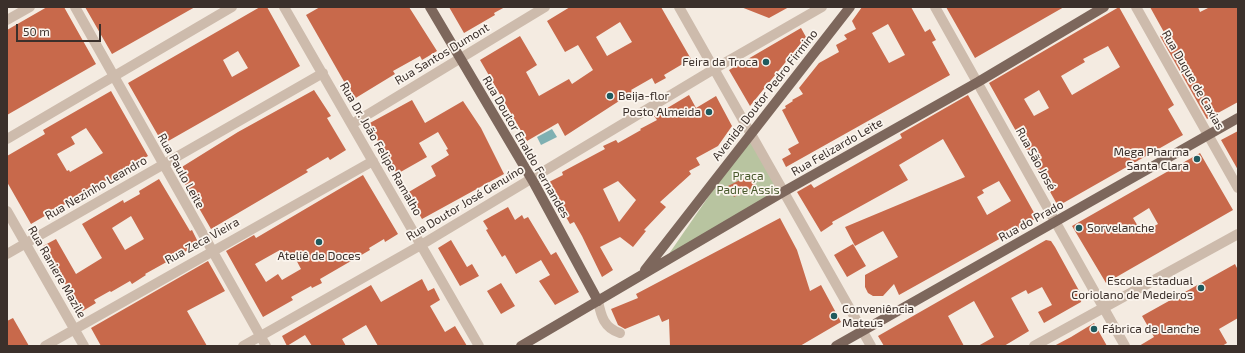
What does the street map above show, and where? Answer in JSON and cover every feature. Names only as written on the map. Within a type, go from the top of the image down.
[{"type":"main road","name":"Rua Doutor Enaldo Fernandes","points":[[430,7],[530,179],[598,301]]},
{"type":"main road","name":"Avenida Doutor Pedro Firmino","points":[[641,274],[850,7]]},
{"type":"main road","name":"Rua Felizardo Leite","points":[[521,346],[626,286],[641,274],[978,82],[1104,7]]},
{"type":"main road","name":"Rua do Prado","points":[[836,346],[1238,118]]},
{"type":"street","points":[[7,20],[30,7]]},
{"type":"street","name":"Rua Paulo Leite","points":[[75,7],[266,346]]},
{"type":"street","points":[[7,139],[232,7]]},
{"type":"street","name":"Rua Santos Dumont","points":[[352,124],[545,7]]},
{"type":"street","points":[[679,7],[871,346]]},
{"type":"street","name":"Rua Doutor José Genuíno","points":[[243,346],[421,245],[714,69],[814,10],[822,7]]},
{"type":"street","name":"Rua São José","points":[[935,7],[1126,346]]},
{"type":"street","name":"Rua Duque de Caxias","points":[[1136,7],[1238,188]]},
{"type":"street","name":"Rua Dr. João Felipe Ramalho","points":[[288,8],[323,73],[479,346]]},
{"type":"street","name":"Rua Nezinho Leandro","points":[[7,254],[323,73]]},
{"type":"street","name":"Rua Zeca Vieira","points":[[45,346],[211,250],[373,161]]},
{"type":"street","name":"Rua Raniere Mazile","points":[[7,211],[84,346]]},
{"type":"street","points":[[1034,346],[1238,234]]},
{"type":"street","points":[[598,301],[604,322],[608,327],[620,334]]},
{"type":"green space","name":"Praça Padre Assis","points":[[751,135],[783,192],[664,261]]},
{"type":"water","points":[[552,129],[557,137],[541,145],[537,137]]},
{"type":"building","points":[[47,7],[64,7],[96,64],[7,115],[7,30]]},
{"type":"building","points":[[85,7],[195,7],[112,54]]},
{"type":"building","points":[[260,7],[267,7],[300,66],[163,144],[128,83]],"holes":[[[238,51],[248,68],[232,77],[223,60]]]},
{"type":"building","points":[[320,7],[409,7],[437,51],[422,60],[420,56],[393,71],[395,74],[354,99],[306,15]]},
{"type":"building","points":[[449,7],[505,7],[494,13],[495,15],[464,33]]},
{"type":"building","points":[[570,7],[661,7],[691,59],[664,75],[666,78],[655,84],[652,78],[631,90],[633,92],[565,136],[558,123],[527,141],[480,60],[520,36],[537,65],[526,72],[539,96],[569,79],[572,84],[593,70],[578,45],[565,52],[547,21]],"holes":[[[620,22],[632,42],[607,56],[596,37]]]},
{"type":"building","points":[[741,7],[789,7],[769,18]]},
{"type":"building","points":[[862,7],[911,7],[925,32],[930,29],[936,40],[932,42],[950,75],[786,167],[782,159],[791,154],[788,149],[799,143],[782,110],[793,101],[792,100],[803,94],[799,88],[819,63],[839,52],[836,45],[847,39],[844,35],[856,29],[852,21]],"holes":[[[888,24],[905,55],[889,63],[872,33]]]},
{"type":"building","points":[[946,7],[1064,7],[975,58]]},
{"type":"building","points":[[1119,7],[1174,105],[1168,109],[1183,135],[1058,206],[989,83]],"holes":[[[1108,46],[1120,67],[1072,95],[1061,76],[1085,62],[1083,59]],[[1039,90],[1049,108],[1034,116],[1024,99]]]},
{"type":"building","points":[[1150,7],[1198,7],[1200,12],[1210,7],[1238,7],[1238,102],[1207,119],[1160,36],[1165,34]]},
{"type":"building","points":[[801,28],[806,37],[750,106],[729,70]]},
{"type":"building","points":[[314,90],[331,116],[327,118],[346,150],[330,160],[328,157],[306,170],[308,172],[211,229],[177,170],[238,132]]},
{"type":"building","points":[[111,91],[148,156],[120,172],[121,174],[111,180],[110,178],[31,224],[7,182],[7,156],[45,134],[43,130]],"holes":[[[86,128],[103,153],[70,172],[69,170],[67,171],[57,154],[75,144],[71,137]]]},
{"type":"building","points":[[689,95],[696,108],[716,96],[732,126],[718,146],[696,158],[700,165],[689,171],[691,174],[660,202],[666,207],[644,230],[646,231],[633,247],[620,237],[600,247],[613,270],[602,277],[574,222],[570,224],[547,183],[563,175],[562,172],[605,149],[603,146],[616,140],[618,143],[657,120],[654,116]],"holes":[[[618,181],[636,200],[619,222],[603,189]]]},
{"type":"building","points":[[968,95],[1037,218],[899,295],[894,284],[883,296],[873,296],[868,293],[865,287],[865,275],[898,257],[883,231],[855,246],[845,227],[965,177],[943,139],[899,165],[908,180],[832,222],[833,224],[821,232],[797,192],[811,184],[814,188],[902,138],[900,134]],"holes":[[[999,181],[1011,201],[987,215],[977,197],[984,193],[982,190]]]},
{"type":"building","points":[[412,100],[425,123],[463,101],[481,128],[504,174],[422,219],[407,193],[436,176],[431,166],[449,155],[446,150],[448,149],[438,132],[419,143],[427,157],[397,174],[368,124]]},
{"type":"building","points":[[1238,131],[1238,170],[1221,140]]},
{"type":"building","points":[[1200,153],[1233,210],[1106,283],[1072,226]],"holes":[[[1149,208],[1158,224],[1142,233],[1133,218]]]},
{"type":"building","points":[[363,175],[398,234],[385,242],[384,239],[369,248],[370,250],[320,279],[322,283],[312,288],[311,286],[291,297],[293,300],[263,317],[226,251],[254,235],[256,238]],"holes":[[[280,250],[285,259],[293,254],[301,269],[282,280],[278,274],[266,282],[255,264]]]},
{"type":"building","points":[[750,175],[756,186],[734,197],[728,186]]},
{"type":"building","points":[[159,179],[190,231],[192,230],[199,244],[145,274],[146,275],[132,284],[130,281],[94,300],[96,303],[81,312],[43,246],[56,239],[76,274],[102,258],[82,224],[123,200],[124,203],[140,194],[139,191]],"holes":[[[131,216],[144,239],[125,250],[112,228]]]},
{"type":"building","points":[[508,207],[515,220],[522,215],[524,219],[528,217],[551,255],[556,252],[579,292],[555,305],[539,281],[550,275],[541,260],[516,274],[505,255],[502,257],[486,230],[488,229],[483,221]]},
{"type":"building","points":[[780,218],[797,250],[810,291],[821,285],[841,322],[800,346],[670,346],[669,319],[662,322],[659,315],[625,329],[618,325],[611,309],[638,298],[636,294]]},
{"type":"building","points":[[451,240],[467,267],[472,264],[479,276],[460,286],[438,248]]},
{"type":"building","points":[[1046,240],[1051,241],[1055,247],[1082,296],[1081,302],[1044,323],[1038,312],[1052,305],[1042,287],[1028,294],[1026,290],[1011,298],[1029,331],[1004,346],[978,346],[994,337],[974,301],[948,316],[964,346],[884,346],[878,336]]},
{"type":"building","points":[[853,244],[866,266],[847,277],[834,255]]},
{"type":"building","points":[[208,261],[225,291],[187,311],[207,346],[101,346],[91,328]]},
{"type":"building","name":"Escola Estadual Coriolano de Medeiros","points":[[1235,264],[1238,270],[1238,318],[1219,329],[1227,343],[1222,346],[1139,346],[1154,337],[1142,316]]},
{"type":"building","points":[[422,279],[428,291],[434,288],[440,300],[430,306],[445,332],[455,326],[467,346],[378,346],[366,325],[342,339],[346,346],[312,346],[305,335],[287,346],[282,336],[371,285],[381,302]]},
{"type":"building","points":[[501,283],[515,306],[501,314],[487,291]]},
{"type":"building","points":[[13,318],[29,346],[7,346],[7,321]]},
{"type":"building","points":[[1094,323],[1107,346],[1054,346],[1071,337]]},
{"type":"place","name":"Feira da Troca","points":[[766,62]]},
{"type":"place","name":"Beija-flor","points":[[610,96]]},
{"type":"place","name":"Posto Almeida","points":[[709,112]]},
{"type":"place","name":"Mega Pharma Santa Clara","points":[[1197,159]]},
{"type":"place","name":"Sorvelanche","points":[[1079,228]]},
{"type":"place","name":"Ateliê de Doces","points":[[319,242]]},
{"type":"place","name":"Escola Estadual Coriolano de Medeiros","points":[[1201,288]]},
{"type":"place","name":"Conveniência Mateus","points":[[834,316]]},
{"type":"place","name":"Fábrica de Lanche","points":[[1094,329]]}]
